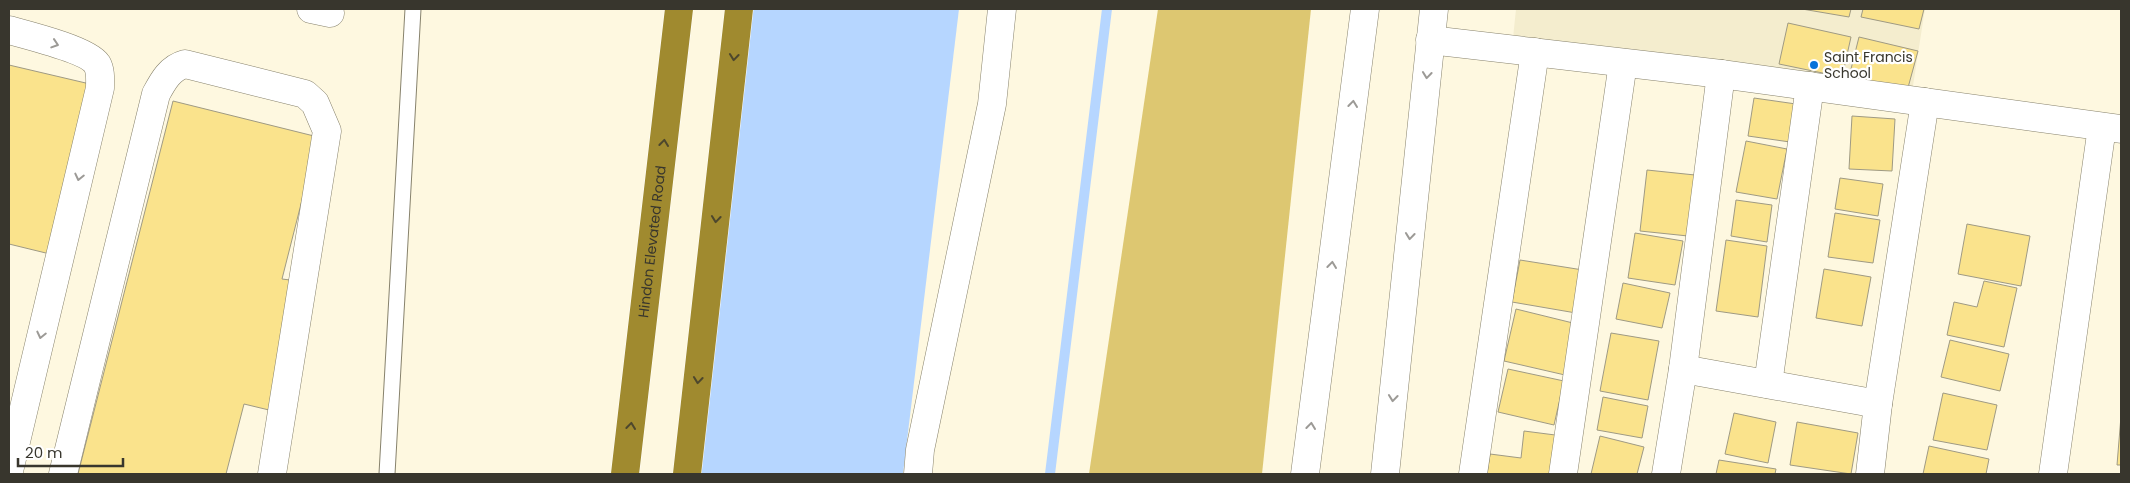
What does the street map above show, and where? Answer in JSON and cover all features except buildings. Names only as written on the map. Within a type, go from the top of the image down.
[{"type":"highway","name":"Hindon Elevated Road","points":[[625,474],[679,9]]},
{"type":"highway","points":[[687,474],[739,9]]},
{"type":"street","points":[[918,474],[920,450],[992,104],[1002,9]]},
{"type":"street","points":[[1305,474],[1365,9]]},
{"type":"street","points":[[1385,474],[1434,9]]},
{"type":"street","points":[[9,30],[84,53],[97,64],[100,71],[100,88],[9,471]]},
{"type":"street","points":[[1430,40],[1721,74],[2111,128],[2053,474]]},
{"type":"street","points":[[1473,474],[1535,52]]},
{"type":"street","points":[[1563,474],[1623,62]]},
{"type":"street","points":[[63,474],[156,94],[170,73],[177,66],[185,64],[305,94],[315,103],[328,131],[272,474]]},
{"type":"street","points":[[1666,474],[1682,369],[1721,74]]},
{"type":"street","points":[[1768,384],[1810,86]]},
{"type":"street","points":[[1870,474],[1878,404],[1926,102]]},
{"type":"street","points":[[1682,369],[1878,404]]},
{"type":"lane","points":[[387,474],[413,9]]},
{"type":"shaded area","points":[[1158,9],[1311,9],[1262,474],[1089,474]]},
{"type":"shaded area","name":"Saint Francis School","points":[[1516,9],[1925,9],[1912,92],[1513,38]]},
{"type":"water","points":[[731,9],[959,9],[903,474],[676,474]]},
{"type":"waterway","points":[[1050,474],[1107,9]]},
{"type":"place","name":"Saint Francis School","points":[[1814,65]]}]
